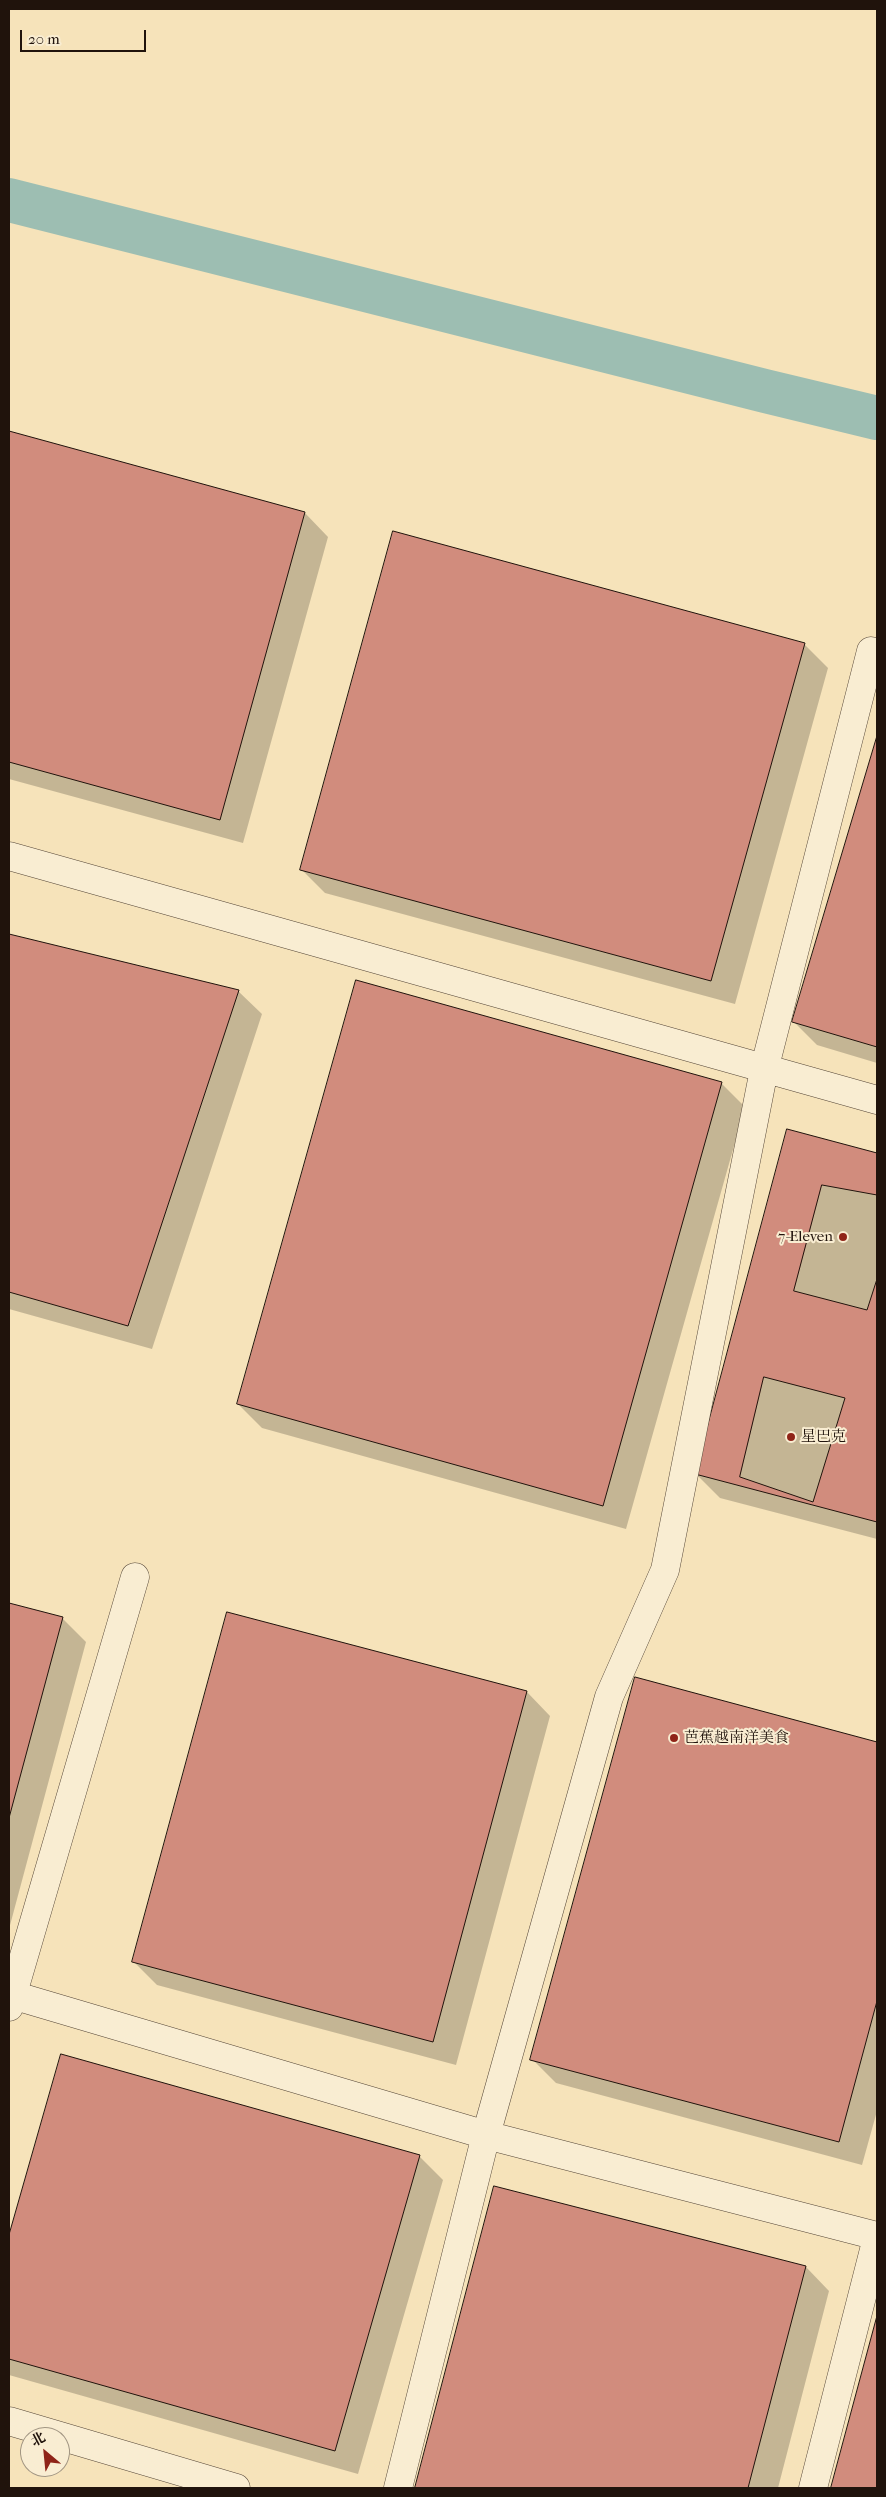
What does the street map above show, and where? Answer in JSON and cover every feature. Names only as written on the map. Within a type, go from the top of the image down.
[{"type":"street","points":[[398,2488],[486,2135],[609,1697],[665,1570],[764,1070],[871,651]]},
{"type":"street","points":[[9,856],[764,1070],[877,1100]]},
{"type":"street","points":[[134,1577],[10,1998],[486,2135],[877,2237],[813,2488]]},
{"type":"street","points":[[9,2421],[236,2488]]},
{"type":"building","points":[[9,431],[305,512],[220,820],[9,762]]},
{"type":"building","points":[[393,531],[805,643],[711,981],[300,870]]},
{"type":"building","points":[[877,736],[877,1047],[792,1022]]},
{"type":"building","points":[[9,934],[239,990],[128,1326],[9,1292]]},
{"type":"building","points":[[356,980],[722,1082],[603,1506],[237,1404]]},
{"type":"building","points":[[787,1129],[877,1153],[877,1522],[695,1474]]},
{"type":"building","name":"7-Eleven","points":[[822,1185],[877,1195],[877,1279],[867,1310],[794,1291]]},
{"type":"building","name":"星巴克","points":[[764,1377],[845,1398],[813,1502],[740,1477]]},
{"type":"building","points":[[9,1603],[63,1617],[9,1818]]},
{"type":"building","points":[[227,1612],[527,1691],[433,2042],[132,1962]]},
{"type":"building","points":[[635,1677],[877,1742],[877,2001],[839,2142],[530,2060]]},
{"type":"building","points":[[61,2054],[420,2155],[335,2451],[9,2359],[9,2235]]},
{"type":"building","points":[[494,2186],[806,2266],[748,2488],[415,2488]]},
{"type":"building","points":[[877,2316],[877,2488],[831,2488]]},
{"type":"waterway","points":[[9,200],[877,418]]},
{"type":"place","name":"7-Eleven","points":[[843,1237]]},
{"type":"place","name":"星巴克","points":[[791,1437]]},
{"type":"place","name":"芭蕉越南洋美食","points":[[674,1738]]}]
